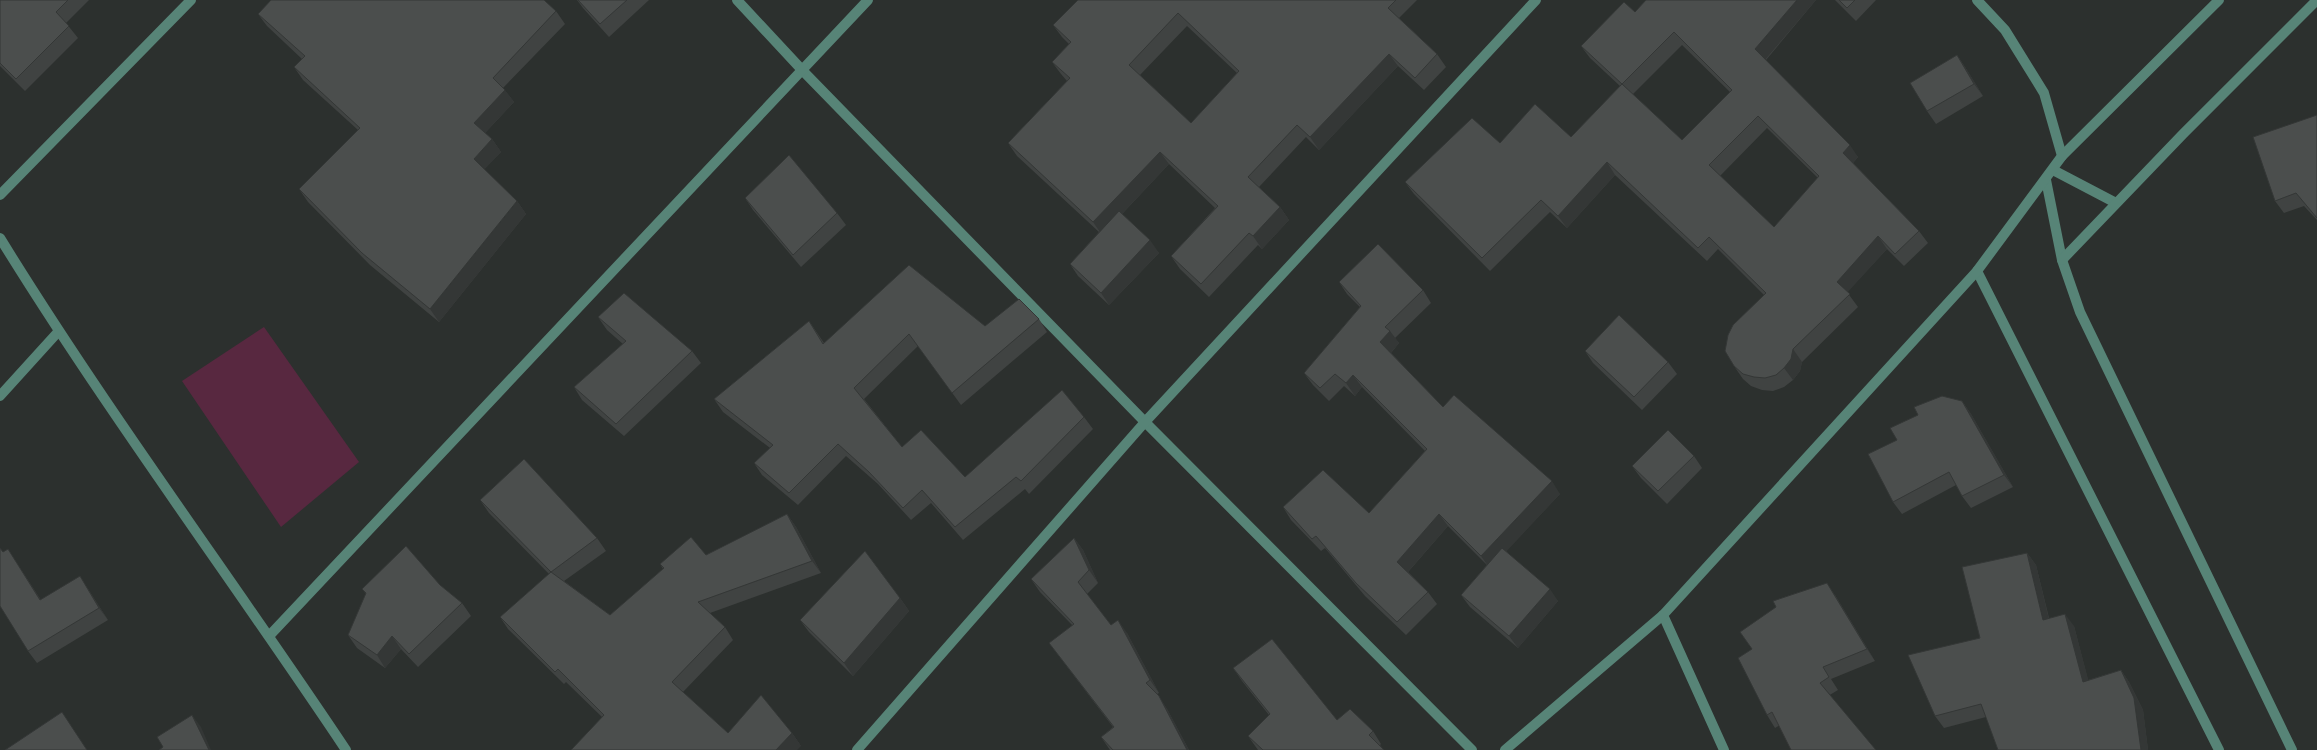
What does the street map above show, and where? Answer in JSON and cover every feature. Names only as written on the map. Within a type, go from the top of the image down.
[{"type":"street","points":[[0,195],[191,0]]},
{"type":"street","points":[[737,0],[802,72],[1472,750]]},
{"type":"street","points":[[270,635],[868,0]]},
{"type":"street","points":[[857,750],[1146,422],[1536,0]]},
{"type":"street","points":[[1976,0],[2005,30],[2044,93],[2062,156]]},
{"type":"street","points":[[1505,750],[1663,614],[1977,271],[2062,156],[2219,0]]},
{"type":"street","points":[[2062,260],[2317,0]]},
{"type":"street","points":[[2053,170],[2116,204]]},
{"type":"street","points":[[2046,180],[2062,260],[2080,312],[2292,750]]},
{"type":"street","points":[[0,238],[58,332],[270,635],[346,750]]},
{"type":"street","points":[[1977,271],[2219,750]]},
{"type":"street","points":[[0,396],[58,332]]},
{"type":"street","points":[[1663,614],[1724,750]]},
{"type":"shaded area","points":[[264,327],[359,462],[281,527],[182,381]]},
{"type":"building","points":[[0,0],[68,0],[56,12],[69,26],[16,79],[0,63]]},
{"type":"building","points":[[271,0],[544,0],[556,11],[493,78],[505,90],[474,123],[492,139],[474,159],[517,201],[430,309],[362,253],[299,189],[360,128],[294,67],[305,56],[258,14]]},
{"type":"building","points":[[578,0],[627,0],[600,24]]},
{"type":"building","points":[[1078,0],[1396,0],[1388,8],[1437,54],[1415,78],[1389,54],[1310,137],[1297,125],[1248,177],[1280,207],[1253,236],[1249,233],[1201,284],[1171,256],[1218,206],[1160,152],[1093,222],[1008,143],[1070,78],[1052,62],[1071,42],[1053,25]],"holes":[[[1178,13],[1239,71],[1191,123],[1129,65]]]},
{"type":"building","points":[[1646,0],[1797,0],[1755,49],[1850,145],[1843,153],[1919,231],[1895,254],[1878,236],[1837,282],[1850,294],[1793,349],[1791,359],[1776,375],[1765,378],[1743,374],[1734,366],[1725,351],[1728,335],[1733,325],[1766,293],[1709,237],[1698,248],[1607,162],[1558,216],[1541,200],[1482,258],[1405,182],[1472,118],[1500,143],[1535,104],[1571,137],[1622,84],[1581,46],[1624,2],[1635,12]],"holes":[[[1674,32],[1732,90],[1682,140],[1622,84]],[[1758,116],[1819,176],[1774,227],[1709,165]]]},
{"type":"building","points":[[1839,0],[1855,0],[1847,8]]},
{"type":"building","points":[[1957,55],[1974,84],[1927,111],[1910,83]]},
{"type":"building","points":[[2317,115],[2317,218],[2296,193],[2275,201],[2253,137]]},
{"type":"building","points":[[789,155],[837,213],[793,255],[745,198]]},
{"type":"building","points":[[1119,211],[1150,240],[1101,293],[1070,264]]},
{"type":"building","points":[[1378,244],[1423,290],[1385,327],[1390,331],[1380,342],[1443,407],[1454,395],[1552,481],[1481,556],[1439,514],[1397,562],[1428,592],[1397,622],[1356,583],[1316,536],[1312,539],[1283,507],[1323,470],[1369,513],[1427,449],[1353,375],[1346,383],[1335,374],[1320,388],[1304,373],[1361,306],[1339,282]]},
{"type":"building","points":[[909,265],[985,326],[1019,299],[1039,319],[952,393],[909,334],[854,388],[902,447],[921,430],[965,477],[1062,390],[1084,417],[1021,481],[1016,477],[955,527],[922,490],[903,508],[869,472],[838,444],[789,493],[754,463],[773,445],[714,399],[809,321],[823,344]]},
{"type":"building","points":[[624,293],[692,351],[616,424],[574,387],[626,341],[598,317]]},
{"type":"building","points":[[1619,315],[1668,362],[1634,397],[1585,351]]},
{"type":"building","points":[[1942,396],[1962,401],[2004,475],[1962,496],[1949,472],[1893,502],[1868,454],[1897,440],[1890,428],[1918,415],[1914,407]]},
{"type":"building","points":[[1668,430],[1694,456],[1658,491],[1632,466]]},
{"type":"building","points":[[524,459],[597,538],[551,572],[480,500]]},
{"type":"building","points":[[787,514],[812,561],[698,602],[725,627],[672,682],[728,733],[761,695],[792,733],[776,750],[571,750],[604,715],[558,669],[555,672],[500,617],[551,572],[610,615],[664,568],[660,564],[691,537],[706,555]]},
{"type":"building","points":[[1074,538],[1089,570],[1078,582],[1111,625],[1118,620],[1150,680],[1146,683],[1159,696],[1187,750],[1113,750],[1101,737],[1114,727],[1049,643],[1074,624],[1031,579]]},
{"type":"building","points":[[406,546],[440,585],[462,603],[409,654],[392,636],[377,655],[348,635],[366,593],[362,589]]},
{"type":"building","points":[[0,548],[3,552],[8,549],[40,600],[80,576],[99,608],[28,651],[0,606]]},
{"type":"building","points":[[1502,548],[1550,589],[1509,636],[1461,595]]},
{"type":"building","points":[[865,551],[900,598],[844,663],[800,620]]},
{"type":"building","points":[[2027,553],[2043,620],[2065,614],[2083,682],[2121,670],[2134,698],[2141,750],[1998,750],[1981,704],[1935,716],[1908,655],[1980,638],[1962,567]]},
{"type":"building","points":[[1827,583],[1867,649],[1823,667],[1829,677],[1820,683],[1876,750],[1791,750],[1772,712],[1767,715],[1738,658],[1752,649],[1740,632],[1776,607],[1773,601]]},
{"type":"building","points":[[1272,639],[1337,720],[1350,709],[1373,731],[1369,735],[1384,750],[1263,750],[1248,736],[1270,714],[1233,668]]},
{"type":"building","points":[[62,712],[87,750],[5,750]]},
{"type":"building","points":[[192,715],[209,750],[159,750],[163,747],[157,737]]}]
